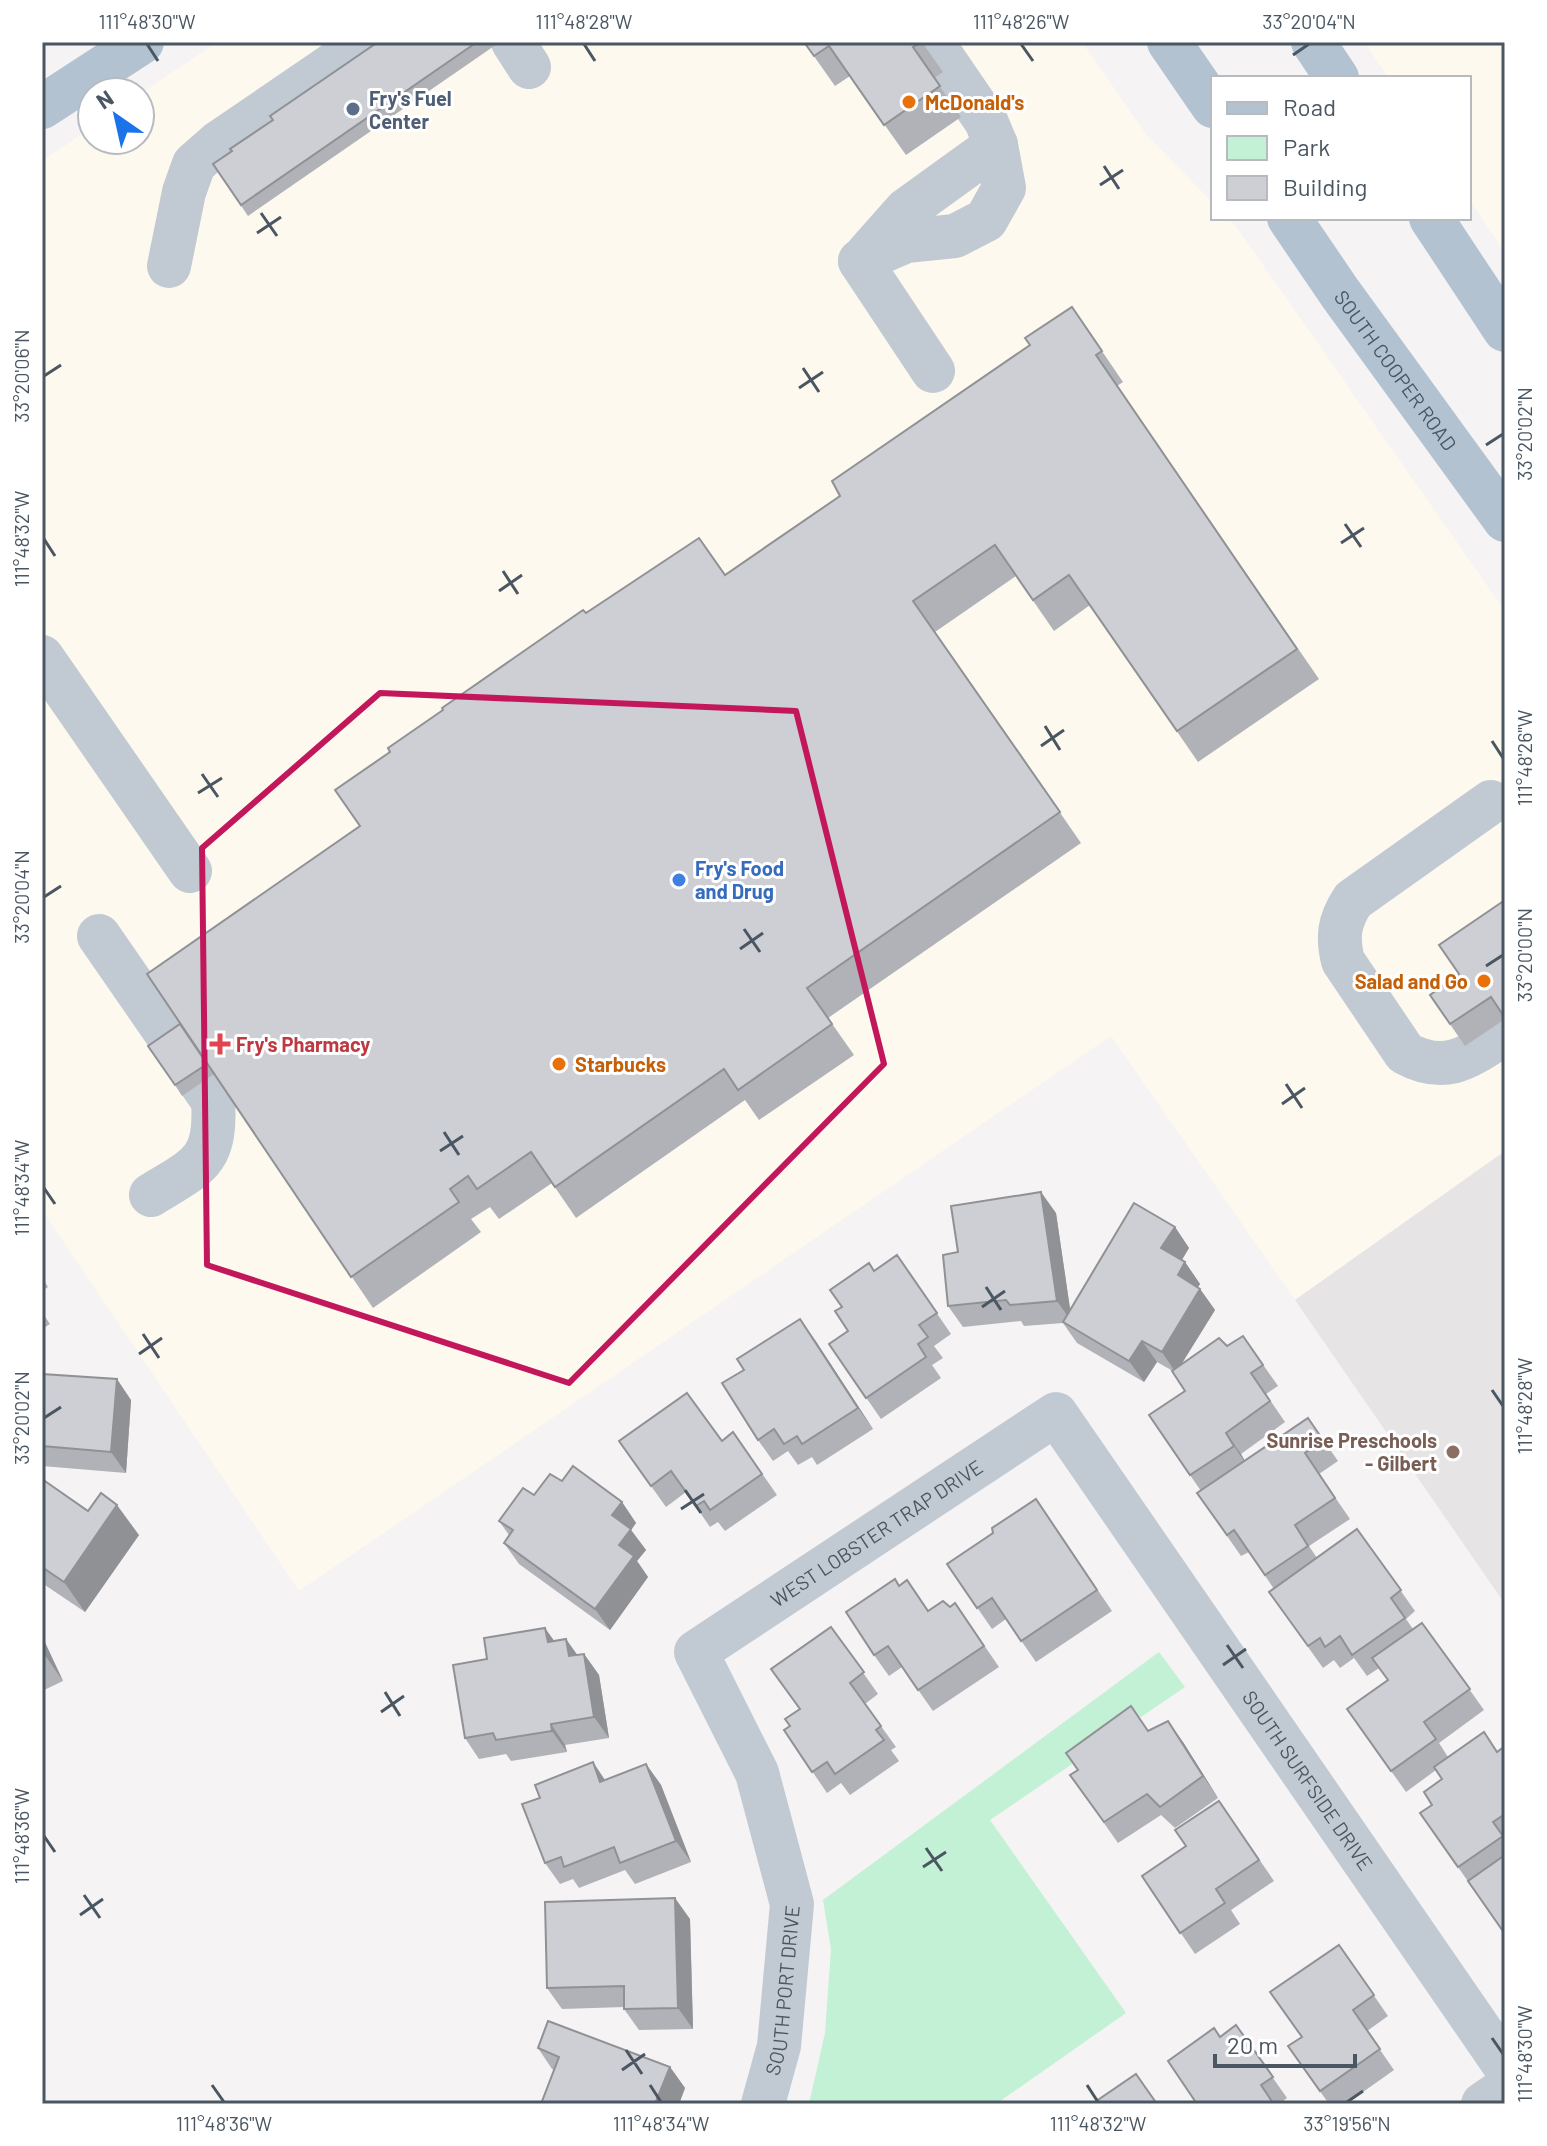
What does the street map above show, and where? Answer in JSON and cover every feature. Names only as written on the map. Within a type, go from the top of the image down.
[{"type":"main road","points":[[42,107],[142,42]]},
{"type":"main road","points":[[1169,42],[1211,103]]},
{"type":"main road","points":[[1313,42],[1336,76]]},
{"type":"main road","name":"SOUTH COOPER ROAD","points":[[1290,220],[1505,520]]},
{"type":"main road","points":[[1432,220],[1505,330]]},
{"type":"street","points":[[169,266],[184,192],[194,164],[218,143],[366,42]]},
{"type":"street","points":[[932,42],[986,121],[996,145],[1004,188],[986,220],[955,236],[906,241],[860,261],[933,371]]},
{"type":"street","points":[[42,657],[190,871]]},
{"type":"street","points":[[1491,802],[1353,900],[1343,915],[1339,932],[1343,961],[1405,1053],[1417,1060],[1437,1064],[1457,1062],[1505,1033]]},
{"type":"street","points":[[99,936],[213,1101],[214,1127],[207,1154],[185,1174],[151,1195]]},
{"type":"street","name":"WEST LOBSTER TRAP DRIVE","points":[[696,1652],[1056,1414]]},
{"type":"street","name":"SOUTH SURFSIDE DRIVE","points":[[1056,1414],[1505,2066]]},
{"type":"street","name":"SOUTH PORT DRIVE","points":[[696,1652],[757,1773],[792,1904],[779,2046],[763,2104]]},
{"type":"street","points":[[1483,2104],[1505,2089]]},
{"type":"highlighted area","points":[[380,693],[796,711],[884,1064],[569,1383],[207,1265],[202,848]]},
{"type":"shaded area","points":[[217,42],[1082,42],[1146,134],[1211,201],[1211,220],[1230,220],[1235,225],[1505,611],[1505,1151],[1295,1300],[1111,1036],[299,1591],[42,1210],[42,161],[76,138],[76,156],[156,156],[156,83]]},
{"type":"shaded area","points":[[1364,42],[1505,42],[1505,253],[1471,202],[1471,76],[1387,76]]},
{"type":"shaded area","name":"Sunrise Preschools - Gilbert","points":[[1505,1151],[1505,1604],[1295,1300]]},
{"type":"green space","points":[[1159,1652],[1185,1687],[990,1820],[1126,2013],[996,2104],[809,2104],[825,2033],[831,1949],[823,1900]]},
{"type":"building","points":[[378,42],[477,42],[241,205],[213,164],[273,120],[270,116]]},
{"type":"building","name":"McDonald's","points":[[804,42],[921,42],[913,47],[940,86],[884,125],[829,46],[814,56]]},
{"type":"building","points":[[1072,307],[1102,351],[1096,355],[1297,649],[1177,731],[1069,575],[1033,600],[995,545],[913,601],[1060,812],[807,988],[832,1024],[738,1090],[724,1069],[555,1187],[531,1152],[477,1189],[468,1176],[450,1189],[459,1202],[351,1277],[147,974],[360,826],[335,790],[390,752],[388,748],[442,708],[583,610],[586,613],[699,538],[725,575],[840,496],[832,481],[1030,345],[1025,338]]},
{"type":"building","points":[[1502,902],[1505,906],[1505,1018],[1491,997],[1450,1024],[1430,995],[1459,974],[1439,945]]},
{"type":"building","points":[[180,1024],[207,1064],[175,1085],[148,1046]]},
{"type":"building","points":[[1041,1192],[1057,1301],[1010,1305],[1006,1300],[948,1306],[943,1255],[958,1252],[951,1206]]},
{"type":"building","points":[[1134,1203],[1175,1227],[1161,1248],[1185,1262],[1178,1275],[1200,1289],[1162,1352],[1142,1341],[1129,1361],[1063,1322]]},
{"type":"building","points":[[897,1255],[937,1313],[919,1325],[928,1337],[918,1344],[926,1357],[866,1398],[829,1344],[848,1331],[835,1311],[842,1307],[830,1290],[869,1263],[874,1271]]},
{"type":"building","points":[[800,1319],[858,1408],[802,1444],[797,1436],[784,1444],[774,1429],[758,1440],[722,1383],[744,1370],[737,1359]]},
{"type":"building","points":[[1243,1336],[1263,1365],[1251,1373],[1270,1401],[1226,1433],[1234,1446],[1190,1475],[1149,1415],[1185,1391],[1172,1371],[1219,1338],[1227,1346]]},
{"type":"building","points":[[42,1374],[117,1379],[111,1452],[42,1446]]},
{"type":"building","points":[[687,1393],[722,1441],[733,1432],[762,1474],[710,1510],[704,1501],[696,1506],[671,1471],[651,1486],[619,1441]]},
{"type":"building","points":[[1308,1418],[1323,1440],[1305,1453],[1335,1498],[1295,1525],[1308,1546],[1265,1575],[1234,1530],[1227,1535],[1197,1493]]},
{"type":"building","points":[[573,1466],[622,1502],[612,1515],[631,1529],[619,1545],[634,1556],[595,1609],[504,1543],[513,1530],[499,1521],[523,1488],[534,1495],[550,1474],[562,1481]]},
{"type":"building","points":[[42,1479],[88,1511],[101,1493],[117,1505],[64,1582],[42,1567]]},
{"type":"building","points":[[1036,1499],[1097,1590],[1021,1641],[992,1598],[977,1608],[947,1564],[993,1533],[992,1528]]},
{"type":"building","points":[[1357,1529],[1401,1590],[1391,1598],[1405,1618],[1352,1655],[1340,1636],[1325,1647],[1320,1638],[1308,1646],[1269,1592]]},
{"type":"building","points":[[895,1579],[899,1586],[907,1580],[928,1611],[943,1601],[950,1607],[955,1603],[984,1646],[918,1690],[888,1646],[874,1655],[846,1612]]},
{"type":"building","points":[[1422,1623],[1470,1689],[1424,1722],[1436,1739],[1391,1771],[1347,1709],[1388,1680],[1372,1658]]},
{"type":"building","points":[[831,1627],[864,1672],[850,1683],[881,1726],[876,1730],[884,1740],[835,1774],[827,1762],[812,1772],[784,1730],[790,1726],[785,1719],[800,1709],[771,1669]]},
{"type":"building","points":[[545,1628],[548,1642],[566,1639],[569,1656],[584,1654],[594,1717],[551,1724],[552,1731],[496,1740],[493,1733],[465,1738],[453,1665],[487,1659],[484,1638]]},
{"type":"building","points":[[1131,1706],[1148,1731],[1168,1721],[1203,1776],[1160,1807],[1147,1794],[1104,1822],[1070,1775],[1078,1770],[1066,1753]]},
{"type":"building","points":[[1484,1732],[1497,1752],[1505,1746],[1505,1814],[1493,1822],[1503,1836],[1458,1867],[1420,1813],[1432,1805],[1424,1792],[1442,1779],[1434,1767]]},
{"type":"building","points":[[593,1762],[600,1782],[646,1764],[676,1841],[620,1863],[614,1847],[564,1867],[561,1857],[545,1863],[522,1804],[540,1798],[535,1785]]},
{"type":"building","points":[[1219,1801],[1259,1860],[1216,1889],[1225,1903],[1180,1933],[1142,1876],[1186,1846],[1175,1830]]},
{"type":"building","points":[[1505,1855],[1505,1934],[1468,1881]]},
{"type":"building","points":[[675,1898],[678,2008],[624,2009],[624,1986],[547,1988],[545,1902]]},
{"type":"building","points":[[1339,1945],[1374,1995],[1353,2010],[1380,2049],[1320,2091],[1288,2046],[1302,2037],[1270,1992]]},
{"type":"building","points":[[548,2021],[670,2067],[655,2104],[541,2104],[559,2057],[538,2048]]},
{"type":"building","points":[[1236,2025],[1273,2077],[1261,2085],[1273,2103],[1197,2104],[1168,2061],[1214,2028],[1220,2037]]},
{"type":"building","points":[[1136,2074],[1157,2104],[1092,2104]]},
{"type":"place","name":"McDonald's","points":[[909,102]]},
{"type":"place","name":"Fry's Fuel Center","points":[[353,109]]},
{"type":"place","name":"Fry's Food and Drug","points":[[679,880]]},
{"type":"place","name":"Salad and Go","points":[[1484,981]]},
{"type":"place","name":"Fry's Pharmacy","points":[[220,1044]]},
{"type":"place","name":"Starbucks","points":[[559,1064]]},
{"type":"place","name":"Sunrise Preschools - Gilbert","points":[[1453,1452]]}]
